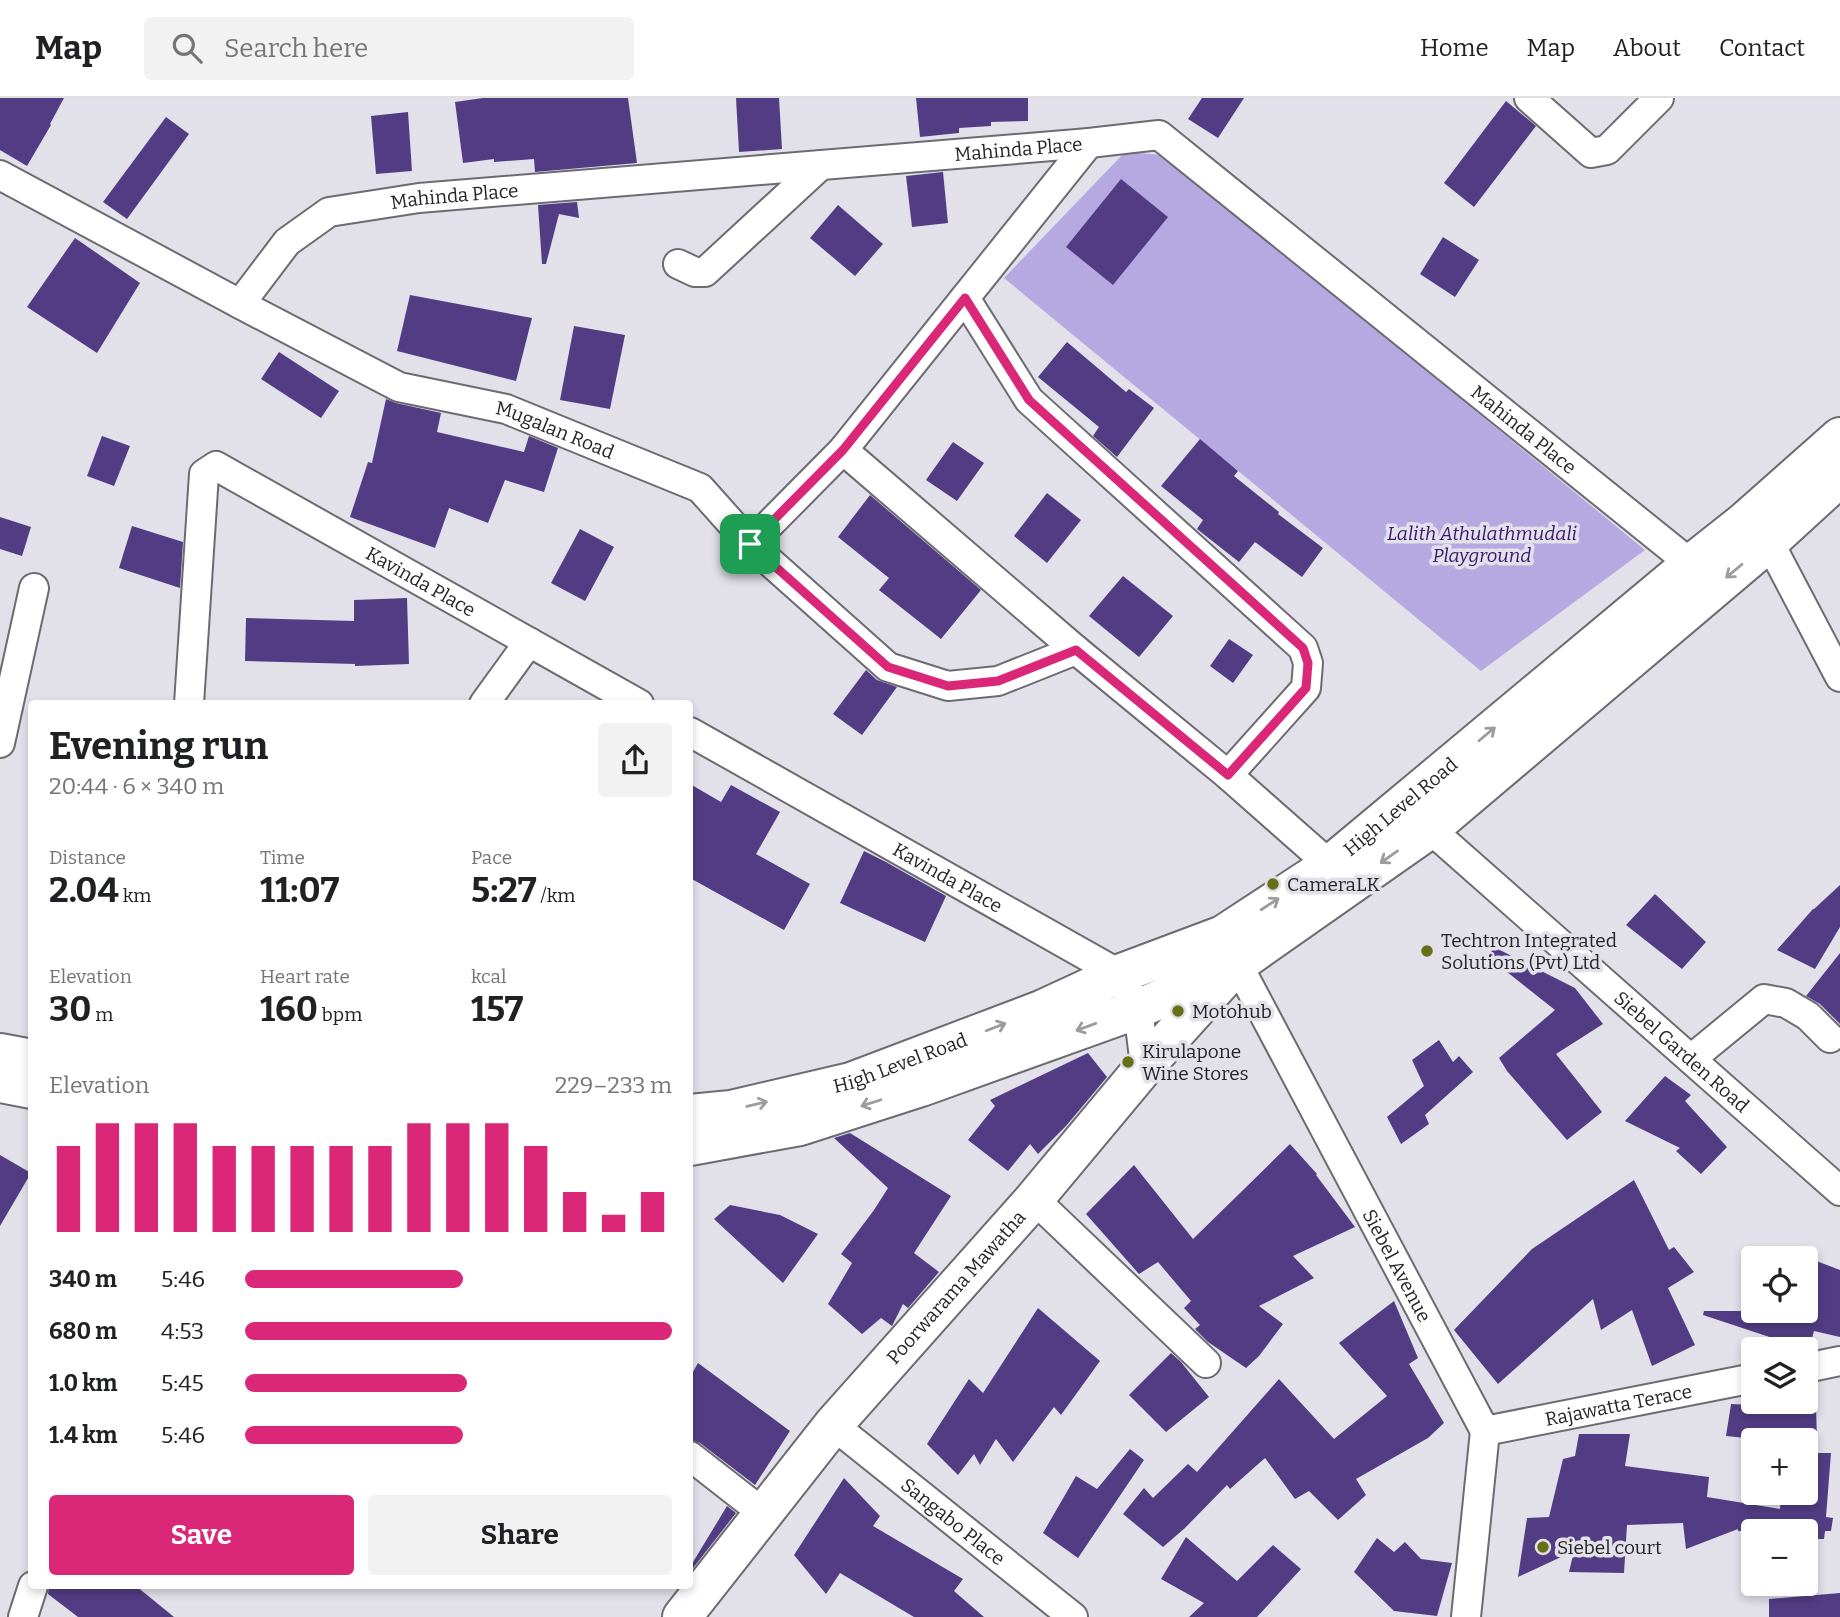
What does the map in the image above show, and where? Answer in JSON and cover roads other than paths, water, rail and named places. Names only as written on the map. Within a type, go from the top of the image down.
[{"type":"main road","name":"High Level Road","points":[[693,1145],[800,1126],[920,1087],[1138,1009],[1430,829],[1756,532],[1840,437]]},
{"type":"main road","name":"High Level Road","points":[[693,1114],[730,1110],[850,1082],[1041,1010],[1119,974],[1230,950],[1691,564],[1756,532],[1840,477]]},
{"type":"main road","name":"Poorwarama Mawatha","points":[[682,1617],[833,1425],[1034,1199],[1145,1066],[1230,950]]},
{"type":"main road","points":[[0,1053],[28,1058]]},
{"type":"main road","points":[[0,1083],[28,1088]]},
{"type":"street","points":[[1529,98],[1591,153],[1607,150],[1659,98]]},
{"type":"street","name":"Mahinda Place","points":[[240,304],[287,242],[329,212],[419,198],[821,166],[1158,135],[1691,564]]},
{"type":"street","points":[[750,544],[843,450],[1089,143]]},
{"type":"street","points":[[678,264],[695,272],[705,272],[821,166]]},
{"type":"street","name":"Mugalan Road","points":[[0,175],[399,387],[506,409],[700,488],[750,544],[888,667],[948,686],[998,681],[1076,650]]},
{"type":"street","points":[[965,298],[1029,400],[1303,648],[1308,663],[1306,688],[1228,775]]},
{"type":"street","points":[[843,450],[1331,865]]},
{"type":"street","name":"Kavinda Place","points":[[189,700],[204,474],[216,466],[632,700]]},
{"type":"street","points":[[1756,532],[1840,677]]},
{"type":"street","points":[[0,743],[34,588]]},
{"type":"street","points":[[487,700],[529,642]]},
{"type":"street","name":"Kavinda Place","points":[[693,734],[1119,974]]},
{"type":"street","name":"Siebel Garden Road","points":[[1430,829],[1840,1191]]},
{"type":"street","name":"Siebel Avenue","points":[[1230,950],[1485,1431]]},
{"type":"street","points":[[1119,974],[1138,1009],[1145,1066]]},
{"type":"street","points":[[1691,1059],[1764,999],[1787,1003],[1808,1016],[1830,1038]]},
{"type":"street","points":[[1034,1199],[1206,1363]]},
{"type":"street","points":[[1818,1366],[1840,1361]]},
{"type":"street","name":"Rajawatta Terace","points":[[1485,1431],[1741,1381]]},
{"type":"street","name":"Sangabo Place","points":[[833,1425],[1073,1617]]},
{"type":"street","points":[[1466,1617],[1485,1431]]},
{"type":"street","points":[[693,1458],[763,1513]]},
{"type":"street","points":[[23,1617],[32,1589]]},
{"type":"place","name":"CameraLK","points":[[1273,884]]},
{"type":"place","name":"Techtron Integrated Solutions (Pvt) Ltd","points":[[1427,951]]},
{"type":"place","name":"Motohub","points":[[1178,1011]]},
{"type":"place","name":"Kirulapone Wine Stores","points":[[1128,1062]]},
{"type":"place","name":"Siebel court","points":[[1543,1547]]},
{"type":"park label","name":"Lalith Athulathmudali Playground","points":[[1482,544]]}]
